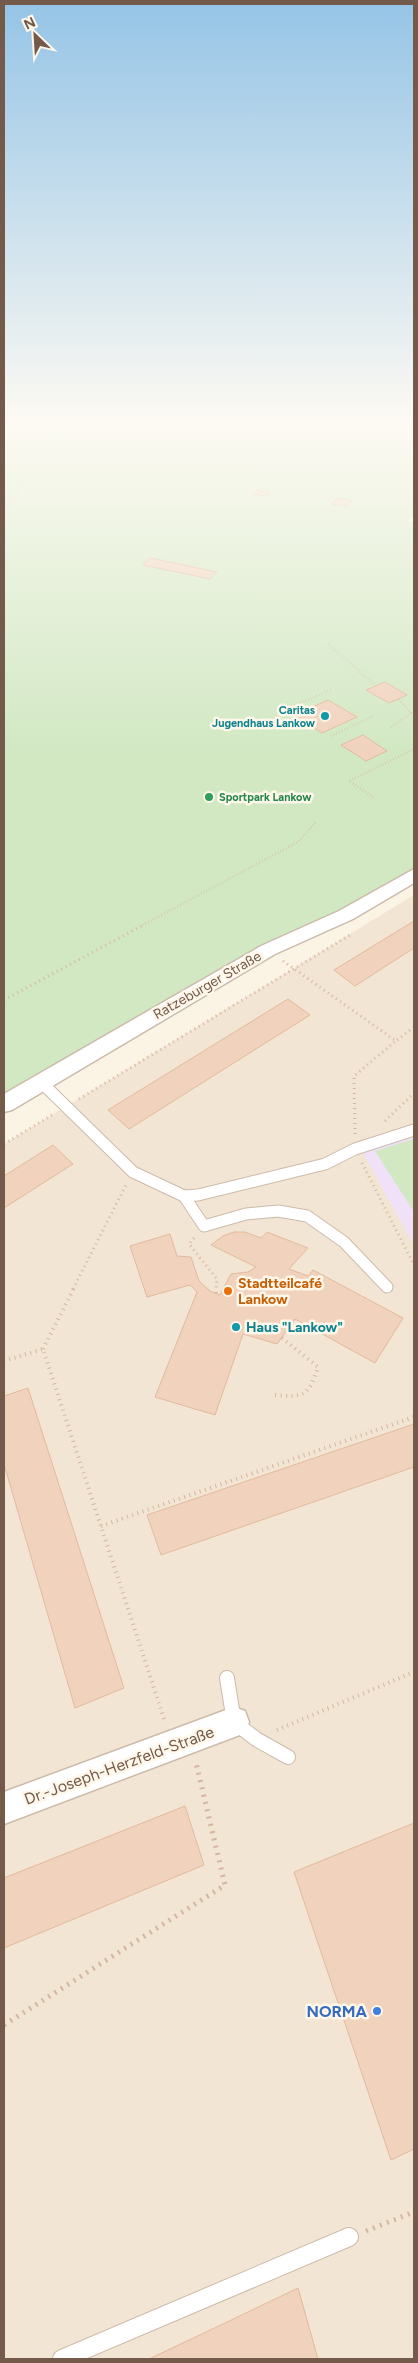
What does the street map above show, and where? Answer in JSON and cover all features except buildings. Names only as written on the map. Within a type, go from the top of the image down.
[{"type":"street","name":"Ratzeburger Straße","points":[[4,1104],[268,950],[346,914],[414,875]]},
{"type":"street","name":"Dr.-Joseph-Herzfeld-Straße","points":[[4,1808],[181,1741],[245,1730]]},
{"type":"lane","points":[[41,1082],[132,1172],[184,1196],[198,1195],[325,1164],[355,1149],[414,1130]]},
{"type":"lane","points":[[184,1196],[204,1226],[254,1214],[278,1211],[307,1216],[344,1242],[387,1287]]},
{"type":"lane","points":[[227,1678],[245,1730],[288,1757]]},
{"type":"lane","points":[[62,2359],[349,2237]]},
{"type":"path","points":[[328,644],[376,686]]},
{"type":"path","points":[[286,709],[331,690]]},
{"type":"path","points":[[391,727],[411,713],[398,699]]},
{"type":"path","points":[[331,736],[373,716]]},
{"type":"path","points":[[373,797],[349,781],[414,749]]},
{"type":"path","points":[[4,1000],[298,842],[316,822]]},
{"type":"path","points":[[4,1144],[358,930]]},
{"type":"path","points":[[268,950],[396,1041],[414,1027]]},
{"type":"path","points":[[4,2024],[225,1885],[181,1741],[100,1526],[43,1349],[132,1172]]},
{"type":"path","points":[[204,1226],[189,1244],[217,1279],[216,1293]]},
{"type":"path","points":[[275,1396],[296,1397],[312,1386],[318,1367],[282,1338]]},
{"type":"path","points":[[4,1361],[43,1349]]},
{"type":"path","points":[[100,1526],[414,1417]]},
{"type":"path","points":[[245,1730],[414,1672]]},
{"type":"path","points":[[349,2237],[414,2212]]},
{"type":"shaded area","points":[[414,895],[414,2359],[4,2359],[4,1144]]},
{"type":"shaded area","points":[[414,1133],[414,1245],[360,1148]]},
{"type":"green space","name":"Sportpark Lankow","points":[[4,535],[414,535],[414,875],[4,1104]]},
{"type":"green space","points":[[414,1139],[414,1212],[375,1151]]},
{"type":"place","name":"Caritas Jugendhaus Lankow","points":[[325,716]]},
{"type":"place","name":"Sportpark Lankow","points":[[209,797]]},
{"type":"place","name":"Stadtteilcafé Lankow","points":[[228,1291]]},
{"type":"place","name":"Haus \"Lankow\"","points":[[236,1327]]},
{"type":"place","name":"NORMA","points":[[377,2011]]}]
